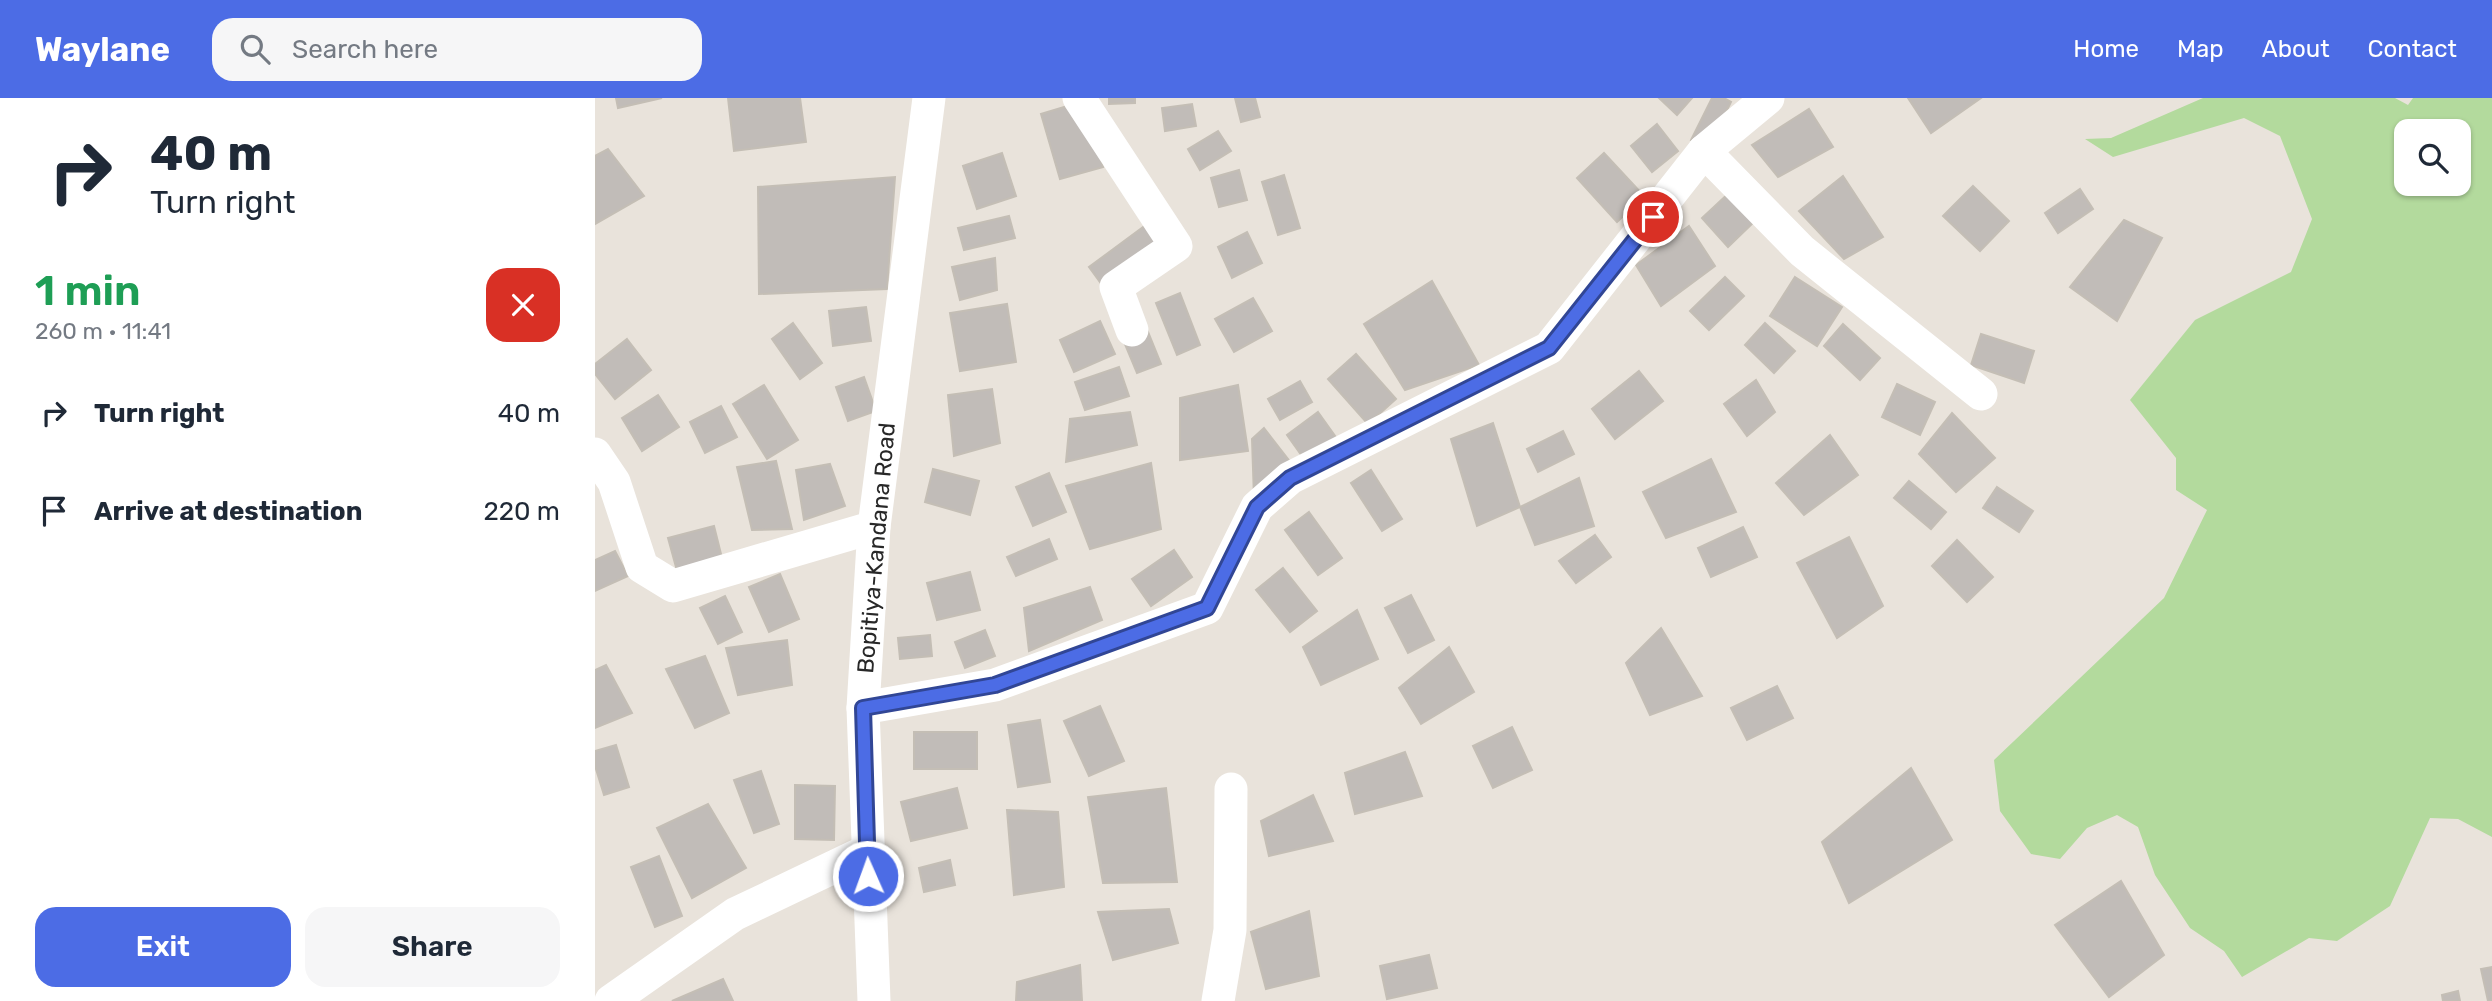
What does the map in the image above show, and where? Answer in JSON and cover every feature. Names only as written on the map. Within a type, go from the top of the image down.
[{"type":"street","name":"Bopitiya-Kandana Road","points":[[874,1001],[863,708],[873,527],[929,98]]},
{"type":"street","points":[[1079,98],[1176,246],[1116,287],[1132,330]]},
{"type":"street","points":[[863,708],[995,685],[1207,608],[1257,507],[1290,478],[1549,348],[1704,151],[1754,102]]},
{"type":"street","points":[[1704,151],[1802,251],[1981,394]]},
{"type":"street","points":[[595,454],[614,482],[642,567],[673,586],[873,527]]},
{"type":"street","points":[[1218,1001],[1230,930],[1231,789]]},
{"type":"street","points":[[611,1001],[734,914],[867,851]]},
{"type":"green space","points":[[2203,98],[2395,98],[2408,105],[2413,98],[2492,98],[2492,837],[2458,819],[2430,818],[2390,906],[2337,941],[2309,938],[2242,977],[2224,951],[2190,928],[2155,875],[2138,827],[2117,815],[2087,828],[2060,859],[2031,854],[2000,811],[1994,760],[2164,598],[2207,510],[2176,490],[2176,458],[2130,400],[2195,320],[2291,272],[2312,219],[2280,136],[2244,118],[2113,157],[2085,139],[2111,138]]},
{"type":"building","points":[[616,98],[662,98],[618,108]]},
{"type":"building","points":[[728,98],[800,98],[806,142],[734,151]]},
{"type":"building","points":[[1109,98],[1135,98],[1135,103],[1109,104]]},
{"type":"building","points":[[1235,98],[1255,98],[1260,117],[1241,122]]},
{"type":"building","points":[[1659,98],[1692,98],[1677,115]]},
{"type":"building","points":[[1712,98],[1724,98],[1731,102],[1708,149],[1691,140]]},
{"type":"building","points":[[1908,98],[1981,98],[1931,133]]},
{"type":"building","points":[[1084,101],[1103,167],[1060,179],[1041,114]]},
{"type":"building","points":[[1192,104],[1196,126],[1165,131],[1162,108]]},
{"type":"building","points":[[1809,109],[1833,147],[1778,177],[1752,145]]},
{"type":"building","points":[[1657,124],[1678,151],[1652,172],[1631,146]]},
{"type":"building","points":[[1218,131],[1231,151],[1200,170],[1188,149]]},
{"type":"building","points":[[608,149],[644,196],[595,224],[595,156]]},
{"type":"building","points":[[1002,153],[1016,196],[977,209],[963,166]]},
{"type":"building","points":[[1604,153],[1644,196],[1617,222],[1577,178]]},
{"type":"building","points":[[1239,170],[1247,200],[1219,207],[1211,178]]},
{"type":"building","points":[[1284,175],[1300,228],[1278,235],[1262,182]]},
{"type":"building","points":[[1843,176],[1883,237],[1844,259],[1799,211]]},
{"type":"building","points":[[895,177],[887,289],[759,294],[758,187]]},
{"type":"building","points":[[1973,186],[2009,221],[1980,251],[1943,216]]},
{"type":"building","points":[[2080,189],[2093,209],[2058,233],[2045,213]]},
{"type":"building","points":[[1730,192],[1756,220],[1728,247],[1702,218]]},
{"type":"building","points":[[1009,216],[1015,238],[964,250],[958,228]]},
{"type":"building","points":[[2124,220],[2162,238],[2117,321],[2070,287]]},
{"type":"building","points":[[1150,222],[1169,248],[1108,293],[1089,267]]},
{"type":"building","points":[[1689,226],[1715,266],[1661,306],[1636,265]]},
{"type":"building","points":[[1247,232],[1262,263],[1232,278],[1218,247]]},
{"type":"building","points":[[995,258],[997,290],[960,300],[952,267]]},
{"type":"building","points":[[1725,277],[1744,296],[1709,330],[1690,311]]},
{"type":"building","points":[[1795,277],[1842,307],[1817,346],[1770,316]]},
{"type":"building","points":[[1432,281],[1479,365],[1405,390],[1364,324]]},
{"type":"building","points":[[1180,293],[1200,345],[1177,355],[1156,303]]},
{"type":"building","points":[[1253,298],[1272,331],[1234,352],[1215,319]]},
{"type":"building","points":[[1007,304],[1016,362],[960,371],[950,313]]},
{"type":"building","points":[[866,307],[871,341],[833,346],[829,311]]},
{"type":"building","points":[[1100,321],[1115,354],[1074,372],[1060,340]]},
{"type":"building","points":[[793,323],[822,363],[800,379],[772,339]]},
{"type":"building","points":[[1765,323],[1795,351],[1774,373],[1745,345]]},
{"type":"building","points":[[1843,324],[1880,358],[1860,380],[1824,346]]},
{"type":"building","points":[[1146,327],[1161,364],[1137,373],[1122,337]]},
{"type":"building","points":[[1981,334],[2034,351],[2024,383],[1971,365]]},
{"type":"building","points":[[627,339],[651,370],[615,399],[595,374],[595,364]]},
{"type":"building","points":[[1356,354],[1396,399],[1368,424],[1328,379]]},
{"type":"building","points":[[1119,367],[1129,396],[1085,410],[1075,382]]},
{"type":"building","points":[[1639,371],[1663,401],[1615,439],[1592,409]]},
{"type":"building","points":[[864,377],[876,411],[848,421],[836,387]]},
{"type":"building","points":[[1756,380],[1775,412],[1747,436],[1724,404]]},
{"type":"building","points":[[1300,381],[1312,402],[1280,420],[1268,399]]},
{"type":"building","points":[[1897,384],[1935,402],[1920,435],[1882,417]]},
{"type":"building","points":[[764,385],[798,440],[767,459],[733,404]]},
{"type":"building","points":[[1238,385],[1248,451],[1180,460],[1180,398]]},
{"type":"building","points":[[992,389],[1000,443],[954,456],[948,395]]},
{"type":"building","points":[[658,395],[679,427],[642,451],[622,418]]},
{"type":"building","points":[[721,406],[737,437],[705,453],[690,422]]},
{"type":"building","points":[[1130,412],[1137,445],[1066,462],[1070,419]]},
{"type":"building","points":[[1318,412],[1338,440],[1307,463],[1287,435]]},
{"type":"building","points":[[1952,413],[1995,458],[1956,492],[1919,454]]},
{"type":"building","points":[[1493,423],[1520,507],[1477,526],[1451,439]]},
{"type":"building","points":[[1264,428],[1291,463],[1254,498],[1252,439]]},
{"type":"building","points":[[1563,431],[1574,454],[1538,472],[1527,449]]},
{"type":"building","points":[[1830,435],[1858,475],[1804,515],[1776,483]]},
{"type":"building","points":[[1711,459],[1736,512],[1666,538],[1643,492]]},
{"type":"building","points":[[776,461],[792,529],[752,530],[737,467]]},
{"type":"building","points":[[1151,463],[1161,529],[1090,549],[1066,486]]},
{"type":"building","points":[[830,464],[845,506],[804,520],[796,470]]},
{"type":"building","points":[[933,469],[979,481],[970,515],[925,502]]},
{"type":"building","points":[[1371,470],[1402,519],[1382,531],[1351,483]]},
{"type":"building","points":[[1049,473],[1066,512],[1033,526],[1016,487]]},
{"type":"building","points":[[1579,478],[1594,526],[1535,545],[1520,507]]},
{"type":"building","points":[[1909,481],[1946,512],[1931,529],[1894,498]]},
{"type":"building","points":[[1997,487],[2033,511],[2019,532],[1983,508]]},
{"type":"building","points":[[1309,512],[1342,558],[1318,575],[1285,530]]},
{"type":"building","points":[[714,526],[724,566],[679,578],[668,538]]},
{"type":"building","points":[[1743,527],[1757,557],[1711,577],[1698,548]]},
{"type":"building","points":[[1595,535],[1611,557],[1576,583],[1559,561]]},
{"type":"building","points":[[1849,537],[1883,606],[1837,638],[1797,563]]},
{"type":"building","points":[[1049,539],[1057,559],[1016,576],[1007,557]]},
{"type":"building","points":[[1957,540],[1993,577],[1967,602],[1932,566]]},
{"type":"building","points":[[1174,550],[1192,577],[1151,606],[1132,579]]},
{"type":"building","points":[[615,551],[628,576],[595,591],[595,560]]},
{"type":"building","points":[[1283,568],[1317,611],[1290,632],[1256,590]]},
{"type":"building","points":[[970,572],[980,610],[937,620],[927,583]]},
{"type":"building","points":[[780,574],[799,619],[769,632],[749,587]]},
{"type":"building","points":[[1090,587],[1102,620],[1029,651],[1024,608]]},
{"type":"building","points":[[1411,595],[1434,640],[1408,653],[1385,608]]},
{"type":"building","points":[[725,596],[742,632],[718,644],[700,608]]},
{"type":"building","points":[[1357,610],[1378,659],[1321,685],[1303,647]]},
{"type":"building","points":[[1661,628],[1702,696],[1650,715],[1626,663]]},
{"type":"building","points":[[985,630],[995,656],[965,668],[955,642]]},
{"type":"building","points":[[930,635],[932,656],[900,659],[898,638]]},
{"type":"building","points":[[787,640],[792,685],[738,695],[726,648]]},
{"type":"building","points":[[1449,647],[1474,692],[1421,724],[1399,688]]},
{"type":"building","points":[[705,656],[729,713],[695,728],[666,669]]},
{"type":"building","points":[[606,665],[632,713],[595,728],[595,670]]},
{"type":"building","points":[[1777,686],[1793,718],[1747,740],[1731,708]]},
{"type":"building","points":[[1100,706],[1124,761],[1089,776],[1064,721]]},
{"type":"building","points":[[1040,720],[1050,782],[1018,787],[1008,725]]},
{"type":"building","points":[[1512,727],[1532,770],[1493,788],[1473,746]]},
{"type":"building","points":[[914,732],[977,732],[977,769],[914,769]]},
{"type":"building","points":[[616,745],[629,787],[604,795],[595,766],[595,751]]},
{"type":"building","points":[[1405,752],[1422,796],[1355,814],[1345,773]]},
{"type":"building","points":[[1911,768],[1952,840],[1849,903],[1822,842]]},
{"type":"building","points":[[761,771],[779,824],[754,833],[734,780]]},
{"type":"building","points":[[795,785],[835,786],[834,840],[795,839]]},
{"type":"building","points":[[957,788],[967,828],[911,841],[901,802]]},
{"type":"building","points":[[1166,788],[1177,882],[1103,883],[1088,797]]},
{"type":"building","points":[[1313,795],[1333,841],[1269,856],[1261,821]]},
{"type":"building","points":[[708,804],[746,868],[692,898],[657,828]]},
{"type":"building","points":[[1007,810],[1058,812],[1064,887],[1014,895]]},
{"type":"building","points":[[659,856],[682,916],[655,927],[631,867]]},
{"type":"building","points":[[950,860],[955,885],[924,892],[919,868]]},
{"type":"building","points":[[2121,881],[2164,955],[2109,997],[2055,925]]},
{"type":"building","points":[[1169,909],[1178,943],[1113,960],[1098,912]]},
{"type":"building","points":[[1309,911],[1319,976],[1266,989],[1251,932]]},
{"type":"building","points":[[1429,955],[1437,988],[1387,999],[1380,966]]},
{"type":"building","points":[[1080,965],[1082,1001],[1016,1001],[1017,982]]},
{"type":"building","points":[[2492,967],[2492,1001],[2488,1001],[2481,969]]},
{"type":"building","points":[[723,979],[733,1001],[672,1001]]},
{"type":"building","points":[[2458,991],[2460,1001],[2443,1001],[2442,995]]},
{"type":"route","points":[[868,876],[863,708],[995,685],[1207,608],[1257,507],[1290,478],[1549,348],[1653,217]]}]
